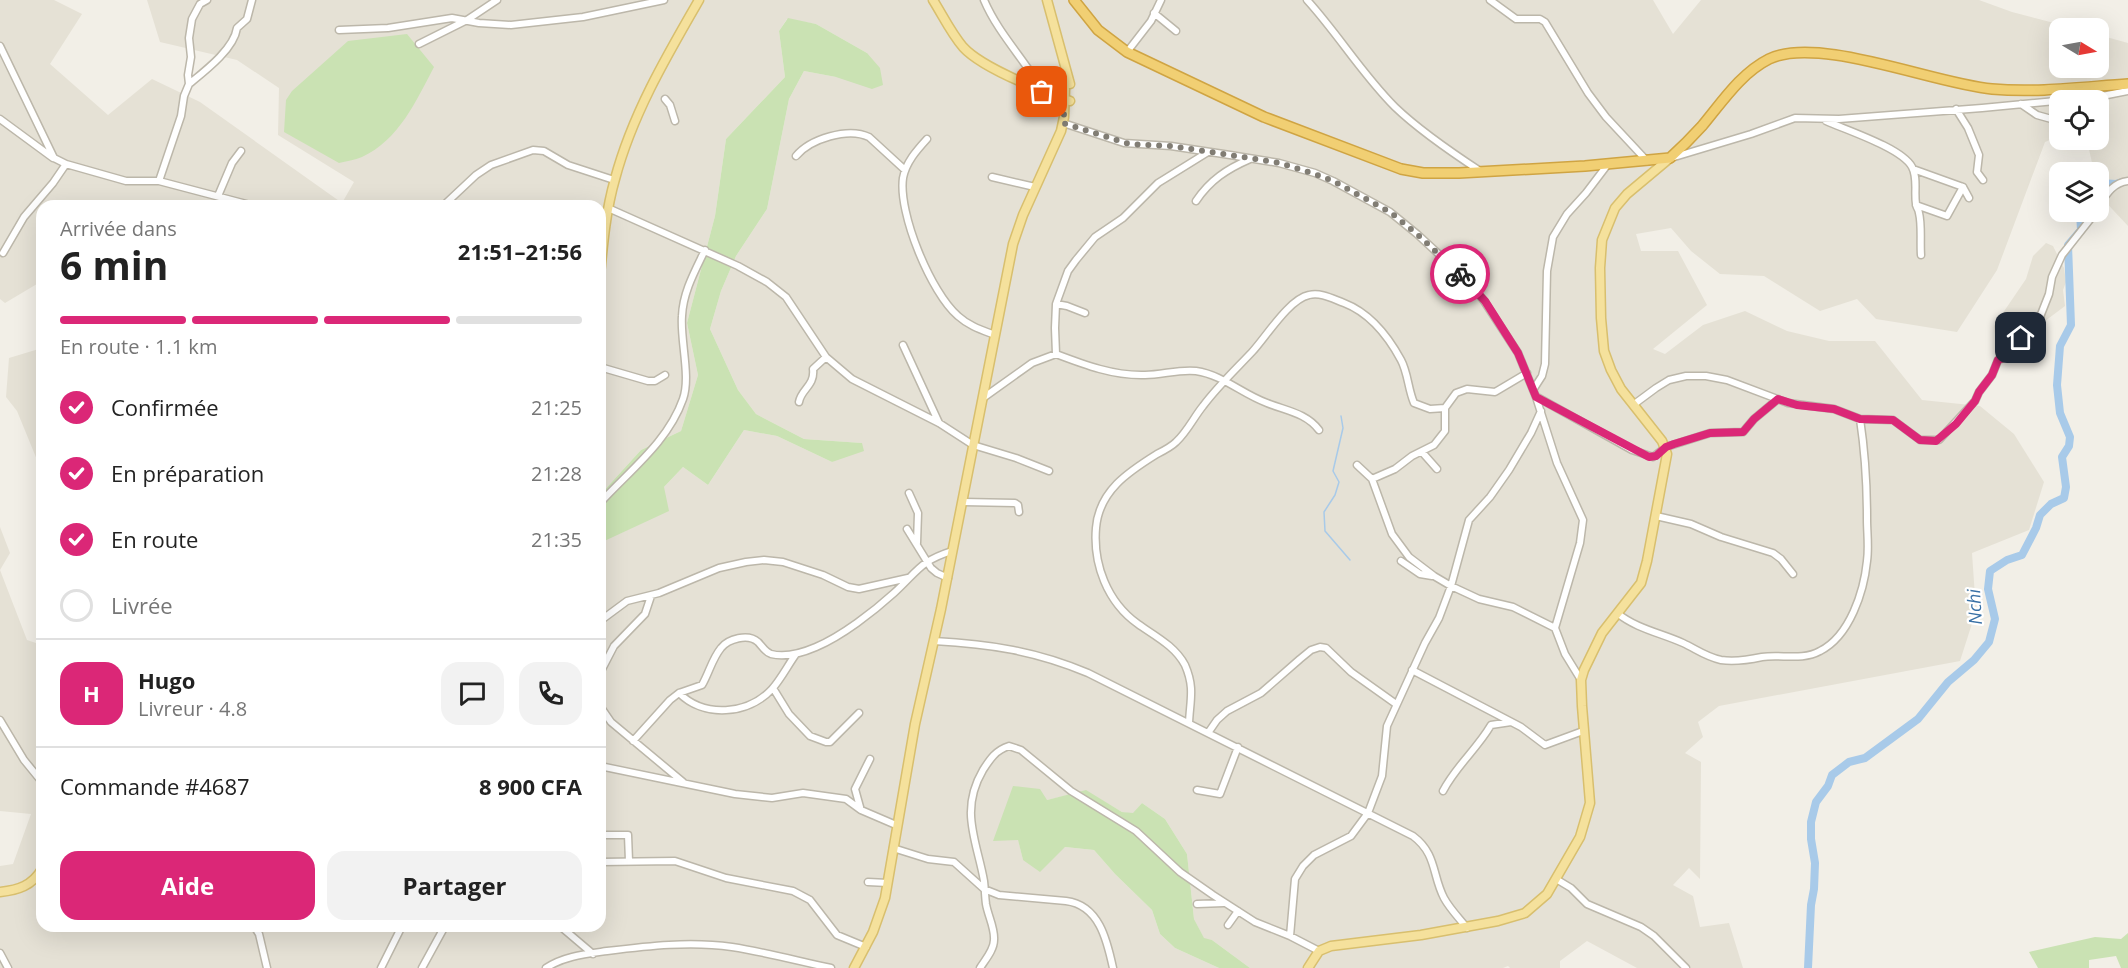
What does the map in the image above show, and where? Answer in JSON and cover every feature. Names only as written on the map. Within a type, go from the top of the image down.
[{"type":"highway","points":[[1074,0],[1098,30],[1127,52],[1264,117],[1392,166],[1423,172],[1480,171],[1670,159],[1747,75],[1771,58],[1788,53],[1825,54],[1994,90],[2128,84]]},
{"type":"main road","points":[[606,225],[614,180],[638,114],[673,43],[699,0]]},
{"type":"main road","points":[[933,0],[955,36],[970,53],[982,62],[1048,94],[1067,94]]},
{"type":"main road","points":[[854,968],[879,916],[888,883],[896,825],[915,724],[948,578],[1013,244],[1064,118],[1067,94],[1065,70],[1047,0]]},
{"type":"main road","points":[[1048,94],[1065,70]]},
{"type":"main road","points":[[1048,94],[1064,118]]},
{"type":"main road","points":[[1308,968],[1319,951],[1338,944],[1467,928],[1525,913],[1542,900],[1580,837],[1590,803],[1581,680],[1602,633],[1641,583],[1666,462],[1666,447],[1621,389],[1611,370],[1602,344],[1600,251],[1606,228],[1620,201],[1670,159]]},
{"type":"main road","points":[[0,892],[24,887],[36,878]]},
{"type":"street","points":[[159,181],[181,116],[184,96],[189,84],[192,19],[200,4],[207,0]]},
{"type":"street","points":[[189,84],[208,69],[235,37],[237,28],[247,19],[252,0]]},
{"type":"street","points":[[419,44],[466,20],[497,0]]},
{"type":"street","points":[[339,30],[388,28],[452,18],[478,23],[511,25],[603,13],[664,0]]},
{"type":"street","points":[[984,0],[993,19],[1048,94]]},
{"type":"street","points":[[1127,52],[1148,25],[1161,0]]},
{"type":"street","points":[[1308,0],[1355,61],[1396,107],[1451,152],[1480,171]]},
{"type":"street","points":[[1490,0],[1516,19],[1545,21],[1588,93],[1606,117],[1647,161]]},
{"type":"street","points":[[1154,13],[1176,31]]},
{"type":"street","points":[[0,46],[54,158]]},
{"type":"street","points":[[1670,159],[1788,120],[1810,118],[1823,120],[2128,93]]},
{"type":"street","points":[[665,99],[670,105],[675,121]]},
{"type":"street","points":[[2020,104],[2037,115],[2049,118]]},
{"type":"street","points":[[1956,109],[1975,144],[1979,159],[1977,172],[1983,180]]},
{"type":"street","points":[[1064,118],[1129,144],[1165,145],[1289,165],[1324,177],[1379,206],[1404,223],[1468,281],[1485,301],[1514,346],[1527,373],[1557,463],[1582,520],[1580,543],[1555,627],[1565,654],[1581,680]]},
{"type":"street","points":[[0,119],[54,158],[66,164],[126,181],[159,181],[232,200]]},
{"type":"street","points":[[1823,120],[1898,153],[1913,169],[1916,205],[1920,216],[1921,255]]},
{"type":"street","points":[[796,156],[802,148],[814,141],[833,136],[864,134],[905,170]]},
{"type":"street","points":[[927,139],[910,160],[905,170],[903,185],[908,218],[921,258],[956,315],[974,327],[995,335]]},
{"type":"street","points":[[449,200],[476,175],[491,165],[510,156],[532,150],[544,151],[568,165],[614,180]]},
{"type":"street","points":[[218,196],[229,169],[241,151]]},
{"type":"street","points":[[1056,354],[1056,304],[1068,272],[1095,237],[1123,218],[1166,177],[1208,152]]},
{"type":"street","points":[[1196,201],[1222,172],[1251,159]]},
{"type":"street","points":[[39,200],[66,164]]},
{"type":"street","points":[[1535,393],[1545,364],[1547,271],[1554,237],[1567,214],[1608,164]]},
{"type":"street","points":[[1913,169],[1963,187],[1969,198]]},
{"type":"street","points":[[992,177],[1035,187]]},
{"type":"street","points":[[2109,190],[2116,184],[2128,181]]},
{"type":"street","points":[[1916,205],[1947,216],[1963,187]]},
{"type":"street","points":[[3,253],[24,217],[36,203]]},
{"type":"street","points":[[608,208],[705,250],[750,272],[775,288],[786,297],[826,357],[852,379],[939,423],[973,445],[1016,458],[1048,471]]},
{"type":"street","points":[[1633,405],[1669,380],[1694,375],[1727,380],[1797,405],[1834,409],[1860,419],[1893,420],[1916,437],[1926,441],[1936,441],[1975,401],[1992,375],[1998,360],[2015,354],[2023,333],[2038,322],[2049,294],[2052,276],[2062,255],[2088,222]]},
{"type":"street","points":[[606,497],[654,449],[684,398],[686,382],[681,317],[683,302],[705,250]]},
{"type":"street","points":[[1189,723],[1192,690],[1184,663],[1170,647],[1125,613],[1108,591],[1099,567],[1095,545],[1096,525],[1106,496],[1113,487],[1132,470],[1176,442],[1224,379],[1253,351],[1290,307],[1306,296],[1319,295],[1350,306],[1371,319],[1400,359],[1414,403],[1430,409],[1445,408]]},
{"type":"street","points":[[1056,304],[1085,313]]},
{"type":"street","points":[[903,345],[939,423]]},
{"type":"street","points":[[983,398],[1032,363],[1056,354],[1107,372],[1143,376],[1186,370],[1198,371],[1224,379],[1264,402],[1304,416],[1320,430]]},
{"type":"street","points":[[800,402],[800,396],[809,387],[814,374],[813,369],[826,357]]},
{"type":"street","points":[[606,369],[648,381],[655,381],[665,375]]},
{"type":"street","points":[[1372,479],[1434,445],[1444,431],[1445,408],[1456,393],[1462,390],[1495,392],[1527,373]]},
{"type":"street","points":[[1535,393],[1649,457],[1656,456],[1666,447],[1717,432],[1739,434],[1778,399]]},
{"type":"street","points":[[1290,936],[1293,887],[1298,874],[1314,855],[1351,836],[1368,813],[1382,776],[1385,761],[1385,737],[1395,704],[1408,684],[1412,670],[1439,618],[1451,586],[1469,520],[1490,497],[1509,470],[1541,411]]},
{"type":"street","points":[[1617,613],[1627,621],[1651,632],[1722,660],[1799,657],[1820,651],[1827,646],[1839,634],[1854,611],[1868,561],[1867,493],[1860,419]]},
{"type":"street","points":[[1422,452],[1437,469]]},
{"type":"street","points":[[1357,465],[1372,479],[1386,519],[1408,557],[1451,586],[1479,599],[1513,607],[1555,627]]},
{"type":"street","points":[[909,493],[918,513],[917,543]]},
{"type":"street","points":[[963,502],[1015,502],[1019,512]]},
{"type":"street","points":[[1656,516],[1691,524],[1721,537],[1773,553],[1781,559],[1792,574]]},
{"type":"street","points":[[907,529],[936,573],[948,578]]},
{"type":"street","points":[[633,741],[664,706],[679,693],[702,685],[721,648],[726,643],[743,638],[754,639],[766,652],[772,654],[796,654],[819,646],[852,626],[894,592],[927,561],[952,551]]},
{"type":"street","points":[[606,617],[627,601],[651,596],[725,567],[764,560],[795,565],[852,588],[870,587],[908,578]]},
{"type":"street","points":[[1401,561],[1420,574],[1434,576]]},
{"type":"street","points":[[606,661],[614,646],[645,614],[651,596]]},
{"type":"street","points":[[934,641],[1008,648],[1061,661],[1208,732],[1413,836],[1423,844],[1443,896],[1467,928]]},
{"type":"street","points":[[1208,732],[1227,711],[1261,693],[1311,650],[1320,647],[1326,648],[1351,672],[1395,704]]},
{"type":"street","points":[[679,693],[688,702],[699,706],[727,711],[739,709],[773,688],[796,654]]},
{"type":"street","points":[[1412,670],[1530,732],[1545,746],[1583,731]]},
{"type":"street","points":[[773,688],[789,714],[810,736],[826,742],[830,742],[859,713]]},
{"type":"street","points":[[606,715],[611,722],[687,785]]},
{"type":"street","points":[[0,720],[24,760],[36,775]]},
{"type":"street","points":[[1443,791],[1467,755],[1483,740],[1491,725],[1512,722]]},
{"type":"street","points":[[980,968],[994,943],[994,933],[971,829],[971,802],[980,775],[990,759],[1009,746],[1021,750],[1071,791],[1136,831],[1180,872],[1238,911],[1262,926],[1290,936],[1319,951]]},
{"type":"street","points":[[1197,790],[1220,794],[1238,747]]},
{"type":"street","points":[[861,810],[855,789],[870,759]]},
{"type":"street","points":[[606,767],[735,794],[772,798],[803,793],[846,799],[861,810],[896,825]]},
{"type":"street","points":[[606,836],[628,835],[629,861]]},
{"type":"street","points":[[893,848],[928,859],[954,862],[984,889],[1003,896],[1076,902],[1084,906],[1090,911],[1103,933],[1113,968]]},
{"type":"street","points":[[606,862],[675,861],[726,878],[793,891],[810,900],[837,934],[866,947]]},
{"type":"street","points":[[1556,879],[1571,888],[1587,904],[1641,927],[1654,936],[1686,968]]},
{"type":"street","points":[[868,882],[888,883]]},
{"type":"street","points":[[1197,904],[1228,904]]},
{"type":"street","points":[[1228,925],[1238,911]]},
{"type":"street","points":[[258,932],[267,968]]},
{"type":"street","points":[[381,968],[399,932]]},
{"type":"street","points":[[422,968],[442,932]]},
{"type":"street","points":[[567,932],[593,954]]},
{"type":"street","points":[[546,968],[555,962],[572,957],[650,945],[729,947],[831,968]]},
{"type":"street","points":[[0,953],[8,968]]},
{"type":"shaded area","points":[[0,0],[54,0],[82,14],[50,64],[108,115],[152,79],[200,102],[338,200],[36,200],[36,285],[5,303],[0,299]]},
{"type":"shaded area","points":[[147,0],[1653,0],[1673,34],[1701,0],[1979,0],[2049,22],[2049,78],[2109,78],[2109,38],[2128,43],[2128,226],[2109,206],[2109,162],[2092,162],[2089,150],[2109,150],[2109,90],[2049,90],[2049,140],[2045,142],[1997,270],[1957,332],[1876,319],[1857,299],[1820,311],[1764,276],[1720,274],[1691,251],[1671,228],[1636,234],[1641,251],[1678,251],[1707,305],[1653,349],[1665,354],[1703,325],[1745,311],[1787,331],[1829,341],[1875,341],[1922,400],[1980,406],[2014,434],[2044,482],[2029,530],[1972,553],[1976,611],[1960,661],[1719,706],[1698,722],[1703,737],[1685,753],[1701,762],[1700,879],[1689,868],[1673,885],[1693,896],[1700,927],[1729,923],[1743,968],[1637,968],[1587,941],[1560,961],[1560,968],[1510,968],[1508,966],[1503,968],[1250,968],[1212,940],[1204,939],[1194,919],[1187,854],[1165,819],[1142,803],[1133,814],[1122,812],[1086,791],[1047,800],[1018,839],[1023,860],[1065,847],[1094,850],[1152,910],[1160,934],[1175,948],[1219,968],[0,968],[0,866],[13,864],[31,814],[0,811],[0,570],[27,640],[36,643],[36,932],[606,932],[606,538],[664,487],[683,467],[708,485],[744,430],[777,436],[832,462],[862,443],[804,439],[756,414],[738,390],[710,329],[721,291],[736,256],[767,209],[789,99],[804,71],[836,77],[867,53],[816,24],[787,19],[779,31],[785,77],[726,139],[715,216],[687,323],[698,375],[681,431],[641,450],[606,488],[606,200],[344,200],[354,182],[278,135],[279,88],[237,60],[160,42]]},
{"type":"shaded area","points":[[2046,243],[2053,246],[2064,268],[2065,306],[2028,338],[2000,340],[1995,334],[1994,326],[2026,279],[2033,256]]},
{"type":"shaded area","points":[[36,350],[36,457],[17,411],[6,397],[9,358]]},
{"type":"shaded area","points":[[0,527],[10,553],[0,570]]},
{"type":"green space","points":[[788,18],[816,24],[867,53],[880,68],[883,85],[872,89],[836,77],[804,71],[789,99],[767,209],[736,256],[721,291],[710,329],[738,390],[756,414],[804,439],[862,443],[864,451],[832,462],[777,436],[744,430],[708,485],[683,467],[664,487],[669,511],[606,540],[606,488],[641,450],[681,431],[698,375],[687,323],[715,216],[726,139],[785,77],[779,31]]},
{"type":"green space","points":[[407,34],[434,67],[405,118],[386,141],[375,150],[359,158],[339,163],[284,132],[286,100],[292,91],[348,41]]},
{"type":"green space","points":[[1013,786],[1040,789],[1047,800],[1086,790],[1122,812],[1133,813],[1142,803],[1165,819],[1187,854],[1194,919],[1204,938],[1212,940],[1250,968],[1219,968],[1175,948],[1160,934],[1152,910],[1094,850],[1065,847],[1040,872],[1023,860],[1018,840],[993,841]]},
{"type":"green space","points":[[2128,933],[2128,968],[2121,968],[2116,956],[2089,960],[2089,968],[2038,968],[2029,952],[2095,937],[2121,939]]},
{"type":"waterway","name":"Nchi","points":[[2109,184],[2122,182]]},
{"type":"waterway","name":"Nchi","points":[[1808,968],[1815,863],[1811,822],[1816,802],[1828,786],[1832,775],[1849,762],[1865,758],[1918,719],[1948,682],[1974,660],[1989,642],[1995,619],[1988,589],[1990,571],[2007,560],[2022,555],[2040,515],[2051,504],[2064,498],[2066,487],[2062,457],[2069,446],[2070,437],[2060,413],[2057,385],[2060,346],[2071,325],[2068,245],[2081,230],[2081,222]]},
{"type":"waterway","points":[[1341,416],[1343,428],[1333,471],[1339,482],[1335,495],[1324,512],[1325,531],[1350,560]]},
{"type":"way so far","points":[[1042,92],[1054,99],[1064,114],[1063,123],[1107,138],[1129,144],[1171,146],[1280,163],[1333,181],[1390,212],[1460,274]]},
{"type":"route","points":[[1460,274],[1485,301],[1518,353],[1536,397],[1649,457],[1656,456],[1666,447],[1710,433],[1739,434],[1778,399],[1797,405],[1834,409],[1860,419],[1893,420],[1920,440],[1936,441],[1956,424],[1975,401],[1992,375],[1998,360],[2015,354],[2021,338]]}]
